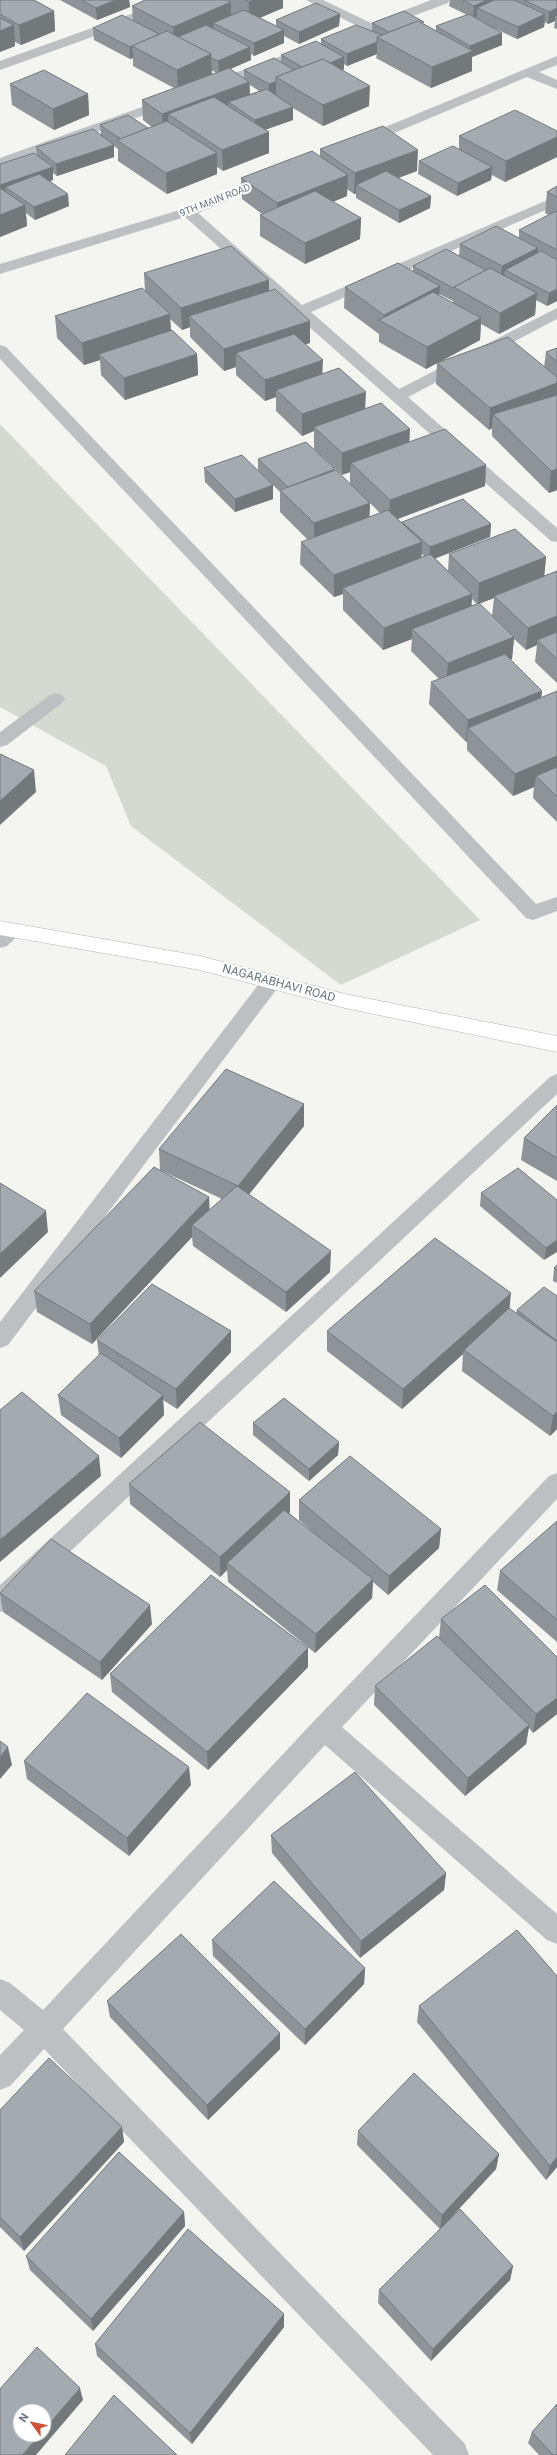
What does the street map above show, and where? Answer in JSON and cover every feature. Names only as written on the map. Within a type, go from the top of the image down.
[{"type":"main road","name":"NAGARABHAVI ROAD","points":[[4,934],[200,963],[346,1001],[557,1044]]},
{"type":"street","points":[[0,66],[182,0]]},
{"type":"street","points":[[313,0],[371,28]]},
{"type":"street","points":[[200,90],[371,28],[443,0]]},
{"type":"street","points":[[348,147],[529,73],[557,60]]},
{"type":"street","points":[[529,73],[557,85]]},
{"type":"street","points":[[0,163],[185,95]]},
{"type":"street","name":"9TH MAIN ROAD","points":[[0,269],[188,212],[282,173]]},
{"type":"street","points":[[300,310],[557,200]]},
{"type":"street","points":[[188,212],[557,537]]},
{"type":"street","points":[[398,396],[557,313]]},
{"type":"street","points":[[0,350],[533,913],[557,904]]},
{"type":"street","points":[[0,741],[56,699]]},
{"type":"street","points":[[0,1339],[272,981]]},
{"type":"street","points":[[0,1601],[557,1082]]},
{"type":"street","points":[[0,2076],[43,2028],[324,1728],[557,1483]]},
{"type":"street","points":[[324,1728],[557,1931]]},
{"type":"street","points":[[0,1992],[43,2028],[454,2455]]},
{"type":"shaded area","points":[[0,424],[480,920],[341,985],[131,826],[106,766],[0,707]]},
{"type":"building","points":[[0,0],[34,0],[54,11],[19,25],[0,14]]},
{"type":"building","points":[[82,0],[115,0],[96,8]]},
{"type":"building","points":[[145,0],[227,0],[231,2],[173,27],[132,6]]},
{"type":"building","points":[[463,0],[487,0],[474,6]]},
{"type":"building","points":[[494,0],[514,0],[545,14],[518,27],[477,8]]},
{"type":"building","points":[[524,0],[557,0],[557,8],[549,12]]},
{"type":"building","points":[[316,3],[340,14],[299,32],[276,20]]},
{"type":"building","points":[[244,10],[284,30],[254,43],[213,23]]},
{"type":"building","points":[[404,11],[424,22],[422,23],[418,21],[389,32],[372,23]]},
{"type":"building","points":[[469,14],[502,33],[470,46],[436,26]]},
{"type":"building","points":[[122,15],[159,34],[130,47],[93,28]]},
{"type":"building","points":[[0,18],[14,25],[0,31]]},
{"type":"building","points":[[418,21],[473,51],[432,67],[377,37]]},
{"type":"building","points":[[206,25],[250,47],[218,61],[211,58],[211,54],[178,37]]},
{"type":"building","points":[[356,25],[382,35],[377,37],[377,42],[347,54],[321,39]]},
{"type":"building","points":[[167,31],[211,54],[177,70],[132,46]]},
{"type":"building","points":[[316,41],[344,57],[330,63],[323,59],[302,67],[281,55]]},
{"type":"building","points":[[274,58],[294,70],[276,77],[276,82],[269,84],[244,70]]},
{"type":"building","points":[[323,59],[370,86],[323,105],[276,77]]},
{"type":"building","points":[[229,68],[249,82],[162,114],[142,100]]},
{"type":"building","points":[[44,70],[88,94],[53,109],[10,84]]},
{"type":"building","points":[[267,89],[293,107],[255,120],[228,102]]},
{"type":"building","points":[[214,97],[269,132],[222,150],[168,114]]},
{"type":"building","points":[[515,110],[557,131],[557,137],[506,161],[459,136]]},
{"type":"building","points":[[128,115],[148,128],[121,139],[100,125]]},
{"type":"building","points":[[167,121],[217,153],[166,173],[117,140]]},
{"type":"building","points":[[383,126],[418,150],[355,173],[320,149]]},
{"type":"building","points":[[93,129],[114,145],[56,164],[36,147]]},
{"type":"building","points":[[453,146],[492,167],[458,183],[419,161]]},
{"type":"building","points":[[312,151],[348,175],[277,203],[241,178]]},
{"type":"building","points":[[34,153],[53,167],[0,185],[0,164]]},
{"type":"building","points":[[386,171],[431,196],[399,210],[356,185]]},
{"type":"building","points":[[39,174],[68,194],[34,207],[5,187]]},
{"type":"building","points":[[557,186],[557,197],[547,192]]},
{"type":"building","points":[[0,188],[25,205],[0,215]]},
{"type":"building","points":[[315,191],[361,218],[305,243],[260,215]]},
{"type":"building","points":[[556,211],[557,250],[519,230]]},
{"type":"building","points":[[496,226],[538,248],[502,266],[460,244]]},
{"type":"building","points":[[231,246],[269,280],[181,308],[144,273]]},
{"type":"building","points":[[446,249],[486,270],[453,288],[413,266]]},
{"type":"building","points":[[541,251],[557,260],[557,289],[549,293],[505,270]]},
{"type":"building","points":[[398,263],[440,286],[384,315],[345,287]]},
{"type":"building","points":[[490,268],[537,293],[500,313],[454,287]]},
{"type":"building","points":[[142,288],[170,314],[82,343],[55,316]]},
{"type":"building","points":[[275,289],[310,321],[224,349],[189,316]]},
{"type":"building","points":[[433,292],[481,318],[427,347],[379,320]]},
{"type":"building","points":[[172,330],[197,354],[124,378],[99,354]]},
{"type":"building","points":[[294,334],[323,360],[265,380],[236,353]]},
{"type":"building","points":[[508,337],[557,377],[557,383],[490,408],[437,363]]},
{"type":"building","points":[[557,348],[557,362],[546,352]]},
{"type":"building","points":[[339,368],[366,392],[302,414],[276,390]]},
{"type":"building","points":[[557,395],[557,469],[551,471],[493,414]]},
{"type":"building","points":[[381,403],[410,429],[342,453],[314,427]]},
{"type":"building","points":[[445,429],[486,465],[390,500],[351,463]]},
{"type":"building","points":[[306,442],[335,469],[288,487],[258,459]]},
{"type":"building","points":[[242,455],[273,485],[235,499],[204,468]]},
{"type":"building","points":[[336,470],[370,503],[314,523],[280,490]]},
{"type":"building","points":[[463,499],[491,524],[430,547],[402,522]]},
{"type":"building","points":[[388,510],[422,542],[334,575],[301,542]]},
{"type":"building","points":[[515,529],[546,557],[479,583],[449,554]]},
{"type":"building","points":[[430,554],[472,594],[384,628],[343,588]]},
{"type":"building","points":[[557,571],[557,616],[528,628],[494,596]]},
{"type":"building","points":[[479,603],[514,637],[448,663],[412,629]]},
{"type":"building","points":[[557,632],[557,659],[537,640]]},
{"type":"building","points":[[505,654],[542,691],[468,720],[431,682]]},
{"type":"building","points":[[557,691],[557,756],[515,774],[468,728]]},
{"type":"building","points":[[0,754],[34,770],[0,801]]},
{"type":"building","points":[[557,767],[557,797],[536,776]]},
{"type":"building","points":[[226,1069],[304,1104],[238,1186],[159,1149]]},
{"type":"building","points":[[557,1105],[557,1158],[524,1138]]},
{"type":"building","points":[[154,1167],[209,1197],[90,1324],[34,1291]]},
{"type":"building","points":[[518,1168],[557,1200],[557,1240],[546,1248],[481,1193]]},
{"type":"building","points":[[0,1183],[46,1211],[0,1254]]},
{"type":"building","points":[[237,1186],[331,1251],[286,1292],[192,1225]]},
{"type":"building","points":[[435,1238],[511,1293],[403,1389],[327,1331]]},
{"type":"building","points":[[152,1284],[231,1331],[176,1389],[97,1340]]},
{"type":"building","points":[[544,1287],[557,1296],[557,1341],[517,1310]]},
{"type":"building","points":[[509,1308],[557,1342],[557,1412],[553,1416],[464,1350]]},
{"type":"building","points":[[101,1353],[163,1395],[119,1438],[58,1395]]},
{"type":"building","points":[[22,1392],[99,1456],[0,1540],[0,1410]]},
{"type":"building","points":[[284,1398],[339,1442],[309,1469],[253,1423]]},
{"type":"building","points":[[200,1422],[290,1492],[220,1557],[129,1484]]},
{"type":"building","points":[[350,1456],[441,1529],[389,1576],[299,1500]]},
{"type":"building","points":[[284,1510],[373,1579],[316,1634],[227,1563]]},
{"type":"building","points":[[557,1521],[557,1620],[500,1571]]},
{"type":"building","points":[[51,1539],[150,1605],[100,1662],[0,1593]]},
{"type":"building","points":[[211,1575],[308,1648],[207,1752],[110,1674]]},
{"type":"building","points":[[485,1585],[557,1657],[557,1698],[536,1714],[441,1619]]},
{"type":"building","points":[[437,1636],[529,1725],[468,1778],[375,1686]]},
{"type":"building","points":[[87,1693],[189,1767],[127,1838],[24,1761]]},
{"type":"building","points":[[0,1741],[8,1747],[0,1757]]},
{"type":"building","points":[[355,1772],[446,1873],[361,1941],[271,1835]]},
{"type":"building","points":[[274,1881],[365,1968],[305,2029],[212,1940]]},
{"type":"building","points":[[517,1930],[557,1976],[557,2157],[550,2166],[419,2006]]},
{"type":"building","points":[[181,1934],[280,2033],[207,2105],[107,2001]]},
{"type":"building","points":[[49,2058],[122,2127],[20,2237],[0,2217],[0,2110]]},
{"type":"building","points":[[414,2073],[499,2154],[442,2215],[358,2131]]},
{"type":"building","points":[[119,2152],[184,2212],[91,2319],[26,2256]]},
{"type":"building","points":[[460,2209],[513,2266],[433,2349],[379,2290]]},
{"type":"building","points":[[188,2229],[284,2314],[190,2433],[95,2344]]},
{"type":"building","points":[[37,2347],[80,2388],[52,2421],[52,2403],[12,2403],[12,2443],[33,2443],[22,2455],[0,2455],[0,2389]]},
{"type":"building","points":[[114,2395],[177,2455],[65,2455]]},
{"type":"building","points":[[557,2404],[557,2455],[553,2455],[532,2432]]}]
